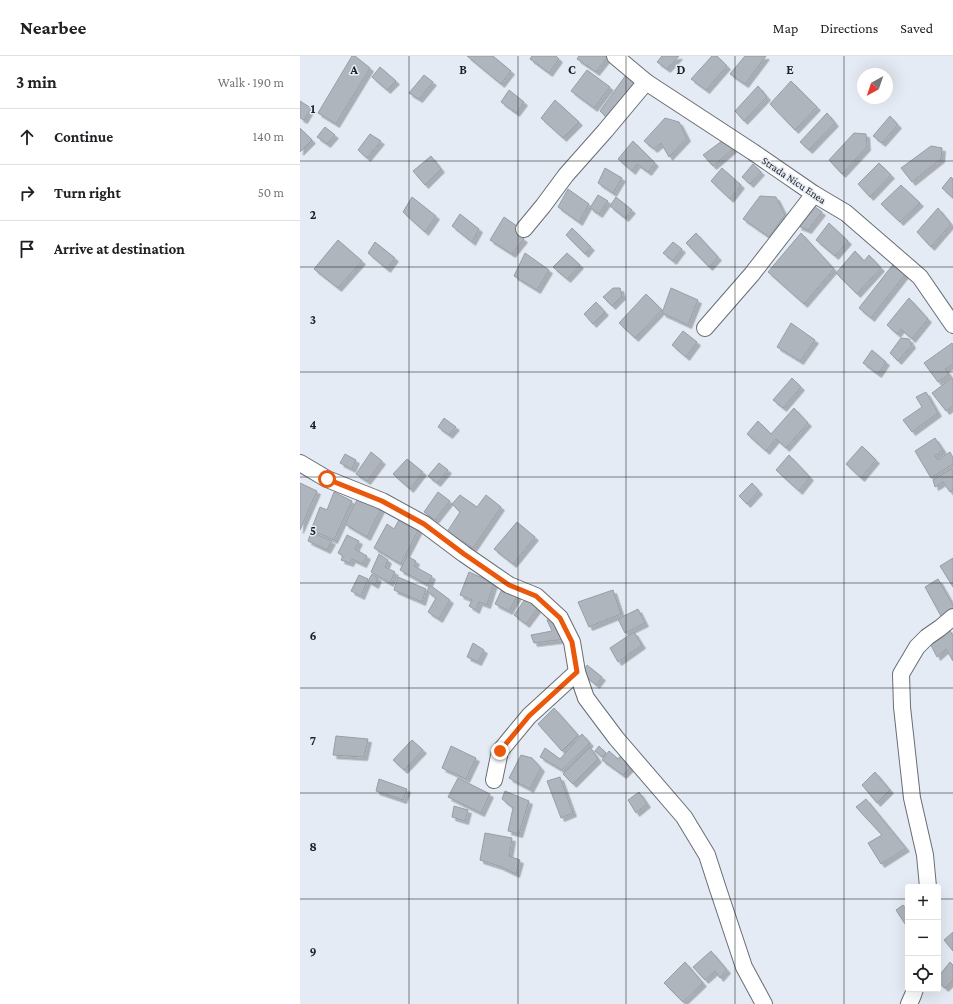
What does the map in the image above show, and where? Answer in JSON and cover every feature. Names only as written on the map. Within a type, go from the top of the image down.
[{"type":"street","name":"Strada Nicu Enea","points":[[615,56],[646,82],[754,152],[814,194],[846,213],[920,277],[953,326]]},
{"type":"street","points":[[524,229],[544,206],[566,175],[646,82]]},
{"type":"street","points":[[705,328],[752,274],[814,194]]},
{"type":"street","points":[[300,463],[327,479],[382,501],[424,524],[509,585],[536,596],[560,618],[572,642],[577,672],[586,698],[616,738],[684,816],[707,855],[744,967],[764,1004]]},
{"type":"street","points":[[928,884],[925,855],[912,798],[902,708],[901,674],[917,647],[927,637],[953,617]]},
{"type":"street","points":[[494,780],[500,751],[529,716],[577,672]]},
{"type":"street","points":[[909,1004],[914,992]]},
{"type":"building","points":[[352,56],[355,56],[370,68],[336,124],[318,113]]},
{"type":"building","points":[[467,56],[493,56],[511,71],[501,84]]},
{"type":"building","points":[[532,56],[556,56],[559,59],[549,73],[530,59]]},
{"type":"building","points":[[579,56],[605,56],[607,58],[596,72],[577,59]]},
{"type":"building","points":[[662,56],[679,56],[667,69],[657,62]]},
{"type":"building","points":[[712,56],[717,56],[727,66],[706,90],[691,79]]},
{"type":"building","points":[[745,56],[766,56],[745,84],[730,74]]},
{"type":"building","points":[[380,67],[396,81],[387,90],[372,77]]},
{"type":"building","points":[[587,70],[610,87],[594,108],[571,91]]},
{"type":"building","points":[[424,75],[433,82],[419,99],[409,93]]},
{"type":"building","points":[[626,75],[637,84],[609,120],[600,111]]},
{"type":"building","points":[[791,81],[817,107],[795,130],[770,104]]},
{"type":"building","points":[[758,86],[767,97],[744,121],[735,111]]},
{"type":"building","points":[[509,90],[524,102],[516,113],[501,102]]},
{"type":"building","points":[[555,100],[579,122],[563,138],[541,118]]},
{"type":"building","points":[[300,101],[311,108],[304,120],[300,118]]},
{"type":"building","points":[[827,113],[835,123],[809,150],[800,142]]},
{"type":"building","points":[[890,116],[898,125],[882,143],[873,136]]},
{"type":"building","points":[[665,118],[679,122],[687,138],[669,157],[661,143],[654,149],[644,141]]},
{"type":"building","points":[[325,127],[335,135],[327,144],[317,137]]},
{"type":"building","points":[[300,128],[312,140],[300,152]]},
{"type":"building","points":[[854,133],[866,134],[867,147],[842,174],[829,160]]},
{"type":"building","points":[[370,134],[381,141],[367,158],[358,150]]},
{"type":"building","points":[[726,138],[733,149],[713,166],[703,155]]},
{"type":"building","points":[[633,141],[655,163],[648,172],[637,164],[632,171],[618,159]]},
{"type":"building","points":[[931,146],[942,148],[941,159],[912,182],[901,168]]},
{"type":"building","points":[[431,156],[441,169],[425,185],[413,171]]},
{"type":"building","points":[[879,163],[891,175],[870,197],[858,184]]},
{"type":"building","points":[[753,164],[761,172],[750,184],[742,177]]},
{"type":"building","points":[[605,168],[622,178],[613,193],[598,183]]},
{"type":"building","points":[[722,168],[741,185],[730,199],[711,181]]},
{"type":"building","points":[[951,177],[953,179],[953,198],[942,188]]},
{"type":"building","points":[[901,185],[920,203],[900,222],[881,204]]},
{"type":"building","points":[[568,189],[589,204],[579,222],[558,207]]},
{"type":"building","points":[[598,195],[608,201],[599,214],[590,208]]},
{"type":"building","points":[[760,196],[776,197],[785,215],[769,237],[743,219]]},
{"type":"building","points":[[412,197],[436,216],[425,232],[403,212]]},
{"type":"building","points":[[616,197],[632,210],[625,218],[610,206]]},
{"type":"building","points":[[814,206],[822,212],[808,230],[798,226]]},
{"type":"building","points":[[938,208],[951,224],[931,247],[917,232]]},
{"type":"building","points":[[460,214],[479,229],[472,242],[452,226]]},
{"type":"building","points":[[504,217],[521,229],[517,234],[524,239],[512,254],[490,240]]},
{"type":"building","points":[[829,223],[848,241],[835,256],[816,240]]},
{"type":"building","points":[[572,228],[591,247],[585,254],[566,235]]},
{"type":"building","points":[[696,233],[718,257],[709,267],[686,243]]},
{"type":"building","points":[[801,233],[834,269],[804,304],[768,272]]},
{"type":"building","points":[[338,240],[362,261],[338,288],[314,269]]},
{"type":"building","points":[[375,242],[395,258],[387,269],[368,253]]},
{"type":"building","points":[[673,242],[682,249],[673,261],[663,253]]},
{"type":"building","points":[[855,251],[864,261],[869,255],[881,268],[857,294],[836,273]]},
{"type":"building","points":[[525,253],[549,270],[537,290],[514,276]]},
{"type":"building","points":[[567,253],[580,265],[567,279],[553,267]]},
{"type":"building","points":[[895,262],[907,272],[871,318],[859,308]]},
{"type":"building","points":[[613,288],[620,288],[622,296],[612,306],[603,297]]},
{"type":"building","points":[[671,288],[698,300],[688,325],[662,313]]},
{"type":"building","points":[[646,294],[662,310],[635,338],[619,323]]},
{"type":"building","points":[[909,298],[928,319],[912,339],[901,329],[897,334],[887,325]]},
{"type":"building","points":[[596,302],[605,312],[593,324],[584,314]]},
{"type":"building","points":[[791,323],[815,340],[800,361],[777,347]]},
{"type":"building","points":[[683,331],[697,342],[686,357],[672,345]]},
{"type":"building","points":[[901,338],[909,339],[912,345],[898,361],[890,353]]},
{"type":"building","points":[[952,343],[953,364],[945,369],[949,374],[938,382],[924,363]]},
{"type":"building","points":[[872,350],[886,362],[878,374],[863,363]]},
{"type":"building","points":[[792,378],[801,387],[783,408],[773,400]]},
{"type":"building","points":[[952,378],[953,406],[946,411],[932,393]]},
{"type":"building","points":[[926,392],[938,413],[912,432],[903,420],[922,407],[916,397]]},
{"type":"building","points":[[794,408],[808,423],[786,448],[776,439],[766,451],[747,434],[758,421],[771,434]]},
{"type":"building","points":[[444,418],[456,427],[449,435],[438,427]]},
{"type":"building","points":[[935,438],[943,450],[935,456],[938,460],[950,452],[953,458],[953,464],[931,478],[915,451]]},
{"type":"building","points":[[862,446],[876,460],[861,478],[846,464]]},
{"type":"building","points":[[371,452],[382,461],[367,481],[356,474]]},
{"type":"building","points":[[345,454],[356,460],[352,469],[340,463]]},
{"type":"building","points":[[789,455],[810,477],[799,491],[776,470]]},
{"type":"building","points":[[407,459],[423,472],[410,489],[393,474]]},
{"type":"building","points":[[439,463],[448,470],[437,483],[428,476]]},
{"type":"building","points":[[951,469],[953,471],[953,489],[950,492],[943,482],[935,487],[933,480]]},
{"type":"building","points":[[300,483],[317,491],[300,530]]},
{"type":"building","points":[[752,483],[759,491],[747,504],[739,496]]},
{"type":"building","points":[[334,492],[352,501],[334,540],[311,530],[320,507],[327,510]]},
{"type":"building","points":[[438,492],[450,501],[435,520],[424,512]]},
{"type":"building","points":[[460,495],[477,507],[486,495],[501,507],[473,548],[447,532],[460,512],[452,504]]},
{"type":"building","points":[[358,498],[381,509],[367,537],[345,524]]},
{"type":"building","points":[[400,518],[419,529],[401,564],[374,548],[387,524],[394,529]]},
{"type":"building","points":[[517,522],[535,537],[513,564],[494,549]]},
{"type":"building","points":[[311,532],[332,541],[327,550],[308,541]]},
{"type":"building","points":[[347,535],[359,541],[355,549],[367,556],[363,564],[352,559],[350,563],[341,560],[343,556],[338,553]]},
{"type":"building","points":[[379,554],[388,560],[385,567],[395,572],[390,583],[371,572]]},
{"type":"building","points":[[407,556],[416,561],[414,566],[432,576],[428,585],[400,570]]},
{"type":"building","points":[[953,558],[953,587],[940,566]]},
{"type":"building","points":[[469,572],[494,583],[487,605],[479,602],[476,610],[469,606],[472,600],[460,595]]},
{"type":"building","points":[[372,574],[378,578],[375,585],[368,581]]},
{"type":"building","points":[[359,575],[368,579],[361,596],[351,591]]},
{"type":"building","points":[[398,577],[426,589],[422,602],[394,590]]},
{"type":"building","points":[[938,579],[953,605],[953,612],[942,618],[925,587]]},
{"type":"building","points":[[430,585],[450,600],[439,619],[428,612],[436,598],[427,591]]},
{"type":"building","points":[[503,587],[518,595],[509,611],[495,604]]},
{"type":"building","points":[[613,590],[621,614],[589,627],[578,602]]},
{"type":"building","points":[[528,595],[541,604],[526,624],[514,615]]},
{"type":"building","points":[[638,609],[645,623],[625,633],[618,619]]},
{"type":"building","points":[[557,618],[566,639],[534,643],[531,635],[552,631],[547,620]]},
{"type":"building","points":[[949,629],[953,636],[953,661],[946,649],[937,657],[930,643]]},
{"type":"building","points":[[634,632],[642,645],[618,662],[610,648]]},
{"type":"building","points":[[473,643],[484,650],[478,662],[467,657]]},
{"type":"building","points":[[587,665],[602,677],[596,685],[582,673]]},
{"type":"building","points":[[554,708],[578,735],[562,751],[538,724]]},
{"type":"building","points":[[582,734],[590,743],[562,770],[540,757],[545,748],[560,759]]},
{"type":"building","points":[[336,736],[368,739],[364,757],[333,755]]},
{"type":"building","points":[[412,740],[423,750],[404,770],[393,760]]},
{"type":"building","points":[[451,746],[476,758],[466,779],[442,768]]},
{"type":"building","points":[[599,746],[606,753],[602,757],[595,751]]},
{"type":"building","points":[[590,747],[598,759],[573,784],[563,774]]},
{"type":"building","points":[[609,751],[618,759],[623,753],[630,760],[627,764],[630,768],[623,775],[602,760]]},
{"type":"building","points":[[521,755],[532,758],[541,768],[530,789],[509,778]]},
{"type":"building","points":[[875,772],[890,790],[877,803],[862,785]]},
{"type":"building","points":[[560,777],[573,813],[561,818],[547,781]]},
{"type":"building","points":[[458,778],[490,794],[481,813],[448,797]]},
{"type":"building","points":[[379,779],[407,789],[403,800],[376,791]]},
{"type":"building","points":[[505,791],[529,801],[519,834],[508,831],[513,808],[502,799]]},
{"type":"building","points":[[639,792],[647,804],[636,813],[628,800]]},
{"type":"building","points":[[866,799],[906,848],[881,864],[868,843],[882,835],[856,807]]},
{"type":"building","points":[[454,806],[468,810],[465,821],[452,817]]},
{"type":"building","points":[[485,833],[512,838],[509,856],[520,860],[516,874],[499,866],[480,860]]},
{"type":"building","points":[[903,905],[905,907],[905,924],[896,910]]},
{"type":"building","points":[[953,932],[953,951],[944,940]]},
{"type":"building","points":[[711,951],[727,970],[720,978],[715,971],[705,980],[693,967]]},
{"type":"building","points":[[685,962],[703,983],[683,1002],[664,983]]},
{"type":"building","points":[[950,962],[953,965],[953,980],[945,988],[941,985],[941,973]]},
{"type":"route","points":[[327,479],[382,501],[424,524],[509,585],[536,596],[560,618],[572,642],[577,672],[529,716],[500,751]]}]
